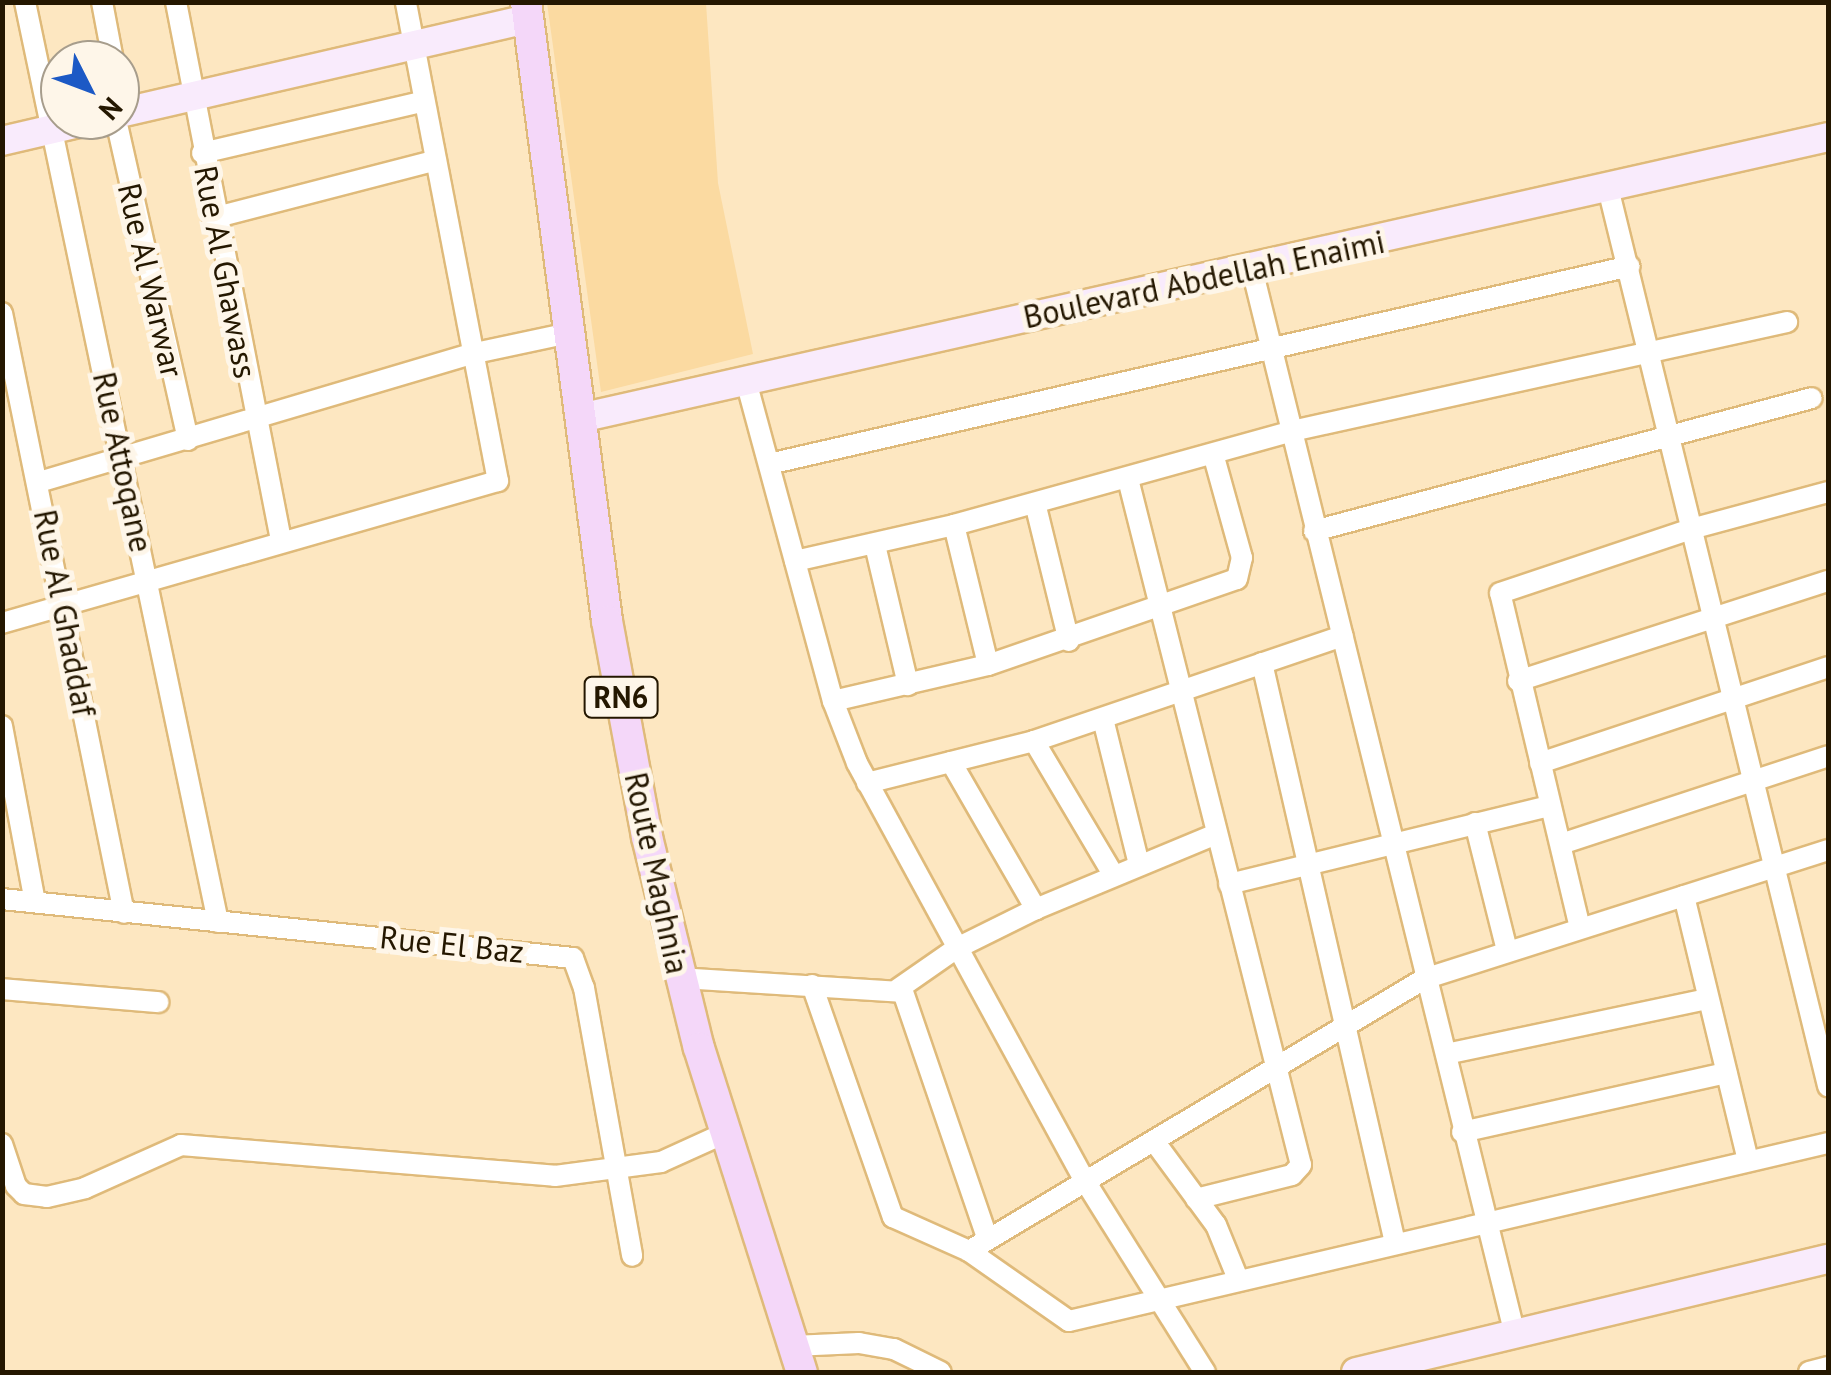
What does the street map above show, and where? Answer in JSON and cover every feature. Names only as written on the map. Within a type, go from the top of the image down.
[{"type":"main road","name":"Route Maghnia","points":[[527,11],[625,724],[680,978],[798,1359]]},
{"type":"street","name":"Rue Attoqane","points":[[25,2],[40,82]]},
{"type":"street","points":[[102,2],[109,40]]},
{"type":"street","name":"Rue Al Ghawass","points":[[176,2],[213,218],[281,540]]},
{"type":"street","points":[[2,623],[147,576],[498,481],[470,354],[406,2]]},
{"type":"street","points":[[140,108],[414,45],[527,11]]},
{"type":"street","points":[[202,152],[422,102]]},
{"type":"street","points":[[2,141],[40,132]]},
{"type":"street","name":"Boulevard Abdellah Enaimi","points":[[580,418],[1828,137]]},
{"type":"street","name":"Rue Attoqane","points":[[51,140],[218,922]]},
{"type":"street","name":"Rue Al Warwar","points":[[120,140],[188,440]]},
{"type":"street","points":[[213,218],[433,160]]},
{"type":"street","points":[[1608,188],[1653,355],[1732,699],[1777,867],[1828,1086]]},
{"type":"street","points":[[769,464],[1630,266]]},
{"type":"street","points":[[1252,269],[1514,1332]]},
{"type":"street","name":"Rue Al Ghaddaf","points":[[2,313],[124,913]]},
{"type":"street","points":[[795,561],[954,525],[1214,456],[1292,431],[1653,355],[1788,322]]},
{"type":"street","points":[[39,482],[470,354],[569,333]]},
{"type":"street","points":[[746,381],[833,701],[868,783],[1085,1181],[1205,1372]]},
{"type":"street","points":[[1314,531],[1812,398]]},
{"type":"street","points":[[833,701],[988,666],[1237,580],[1243,568],[1214,456]]},
{"type":"street","points":[[1128,479],[1300,1169],[1196,1199]]},
{"type":"street","points":[[1580,928],[1500,593],[1692,529],[1828,492]]},
{"type":"street","points":[[1035,503],[1069,641]]},
{"type":"street","points":[[954,525],[988,666]]},
{"type":"street","points":[[875,545],[908,684]]},
{"type":"street","points":[[1518,681],[1828,581]]},
{"type":"street","points":[[868,783],[1034,742],[1343,636]]},
{"type":"street","points":[[1262,663],[1395,1243]]},
{"type":"street","points":[[1540,763],[1828,666]]},
{"type":"street","points":[[1103,720],[1139,864]]},
{"type":"street","points":[[2,726],[35,902]]},
{"type":"street","points":[[1034,742],[1113,874]]},
{"type":"street","points":[[1560,844],[1828,756]]},
{"type":"street","points":[[951,762],[1036,908]]},
{"type":"street","points":[[1229,884],[1550,806]]},
{"type":"street","points":[[1475,823],[1507,950]]},
{"type":"street","points":[[680,978],[898,989],[957,948],[1036,908],[1216,834]]},
{"type":"street","points":[[969,1250],[1424,979],[1828,850]]},
{"type":"street","points":[[1684,896],[1748,1160]]},
{"type":"street","name":"Rue El Baz","points":[[2,899],[573,958],[584,988],[619,1170]]},
{"type":"street","points":[[812,985],[893,1217],[969,1250],[1069,1321],[1828,1143]]},
{"type":"street","points":[[898,989],[911,1005],[987,1237]]},
{"type":"street","points":[[2,990],[158,1002]]},
{"type":"street","points":[[1446,1054],[1708,999]]},
{"type":"street","points":[[1462,1132],[1726,1073]]},
{"type":"street","points":[[2,1144],[16,1186],[34,1197],[85,1188],[160,1153],[200,1144],[432,1170],[555,1176],[661,1162],[725,1133]]},
{"type":"street","points":[[1154,1141],[1216,1225],[1238,1279]]},
{"type":"street","points":[[619,1170],[632,1256]]},
{"type":"street","points":[[1356,1372],[1828,1259]]},
{"type":"street","points":[[798,1359],[859,1342],[894,1349],[942,1372]]},
{"type":"street","points":[[1809,1372],[1828,1367]]},
{"type":"shaded area","points":[[547,3],[706,3],[718,183],[753,354],[601,392]]}]
